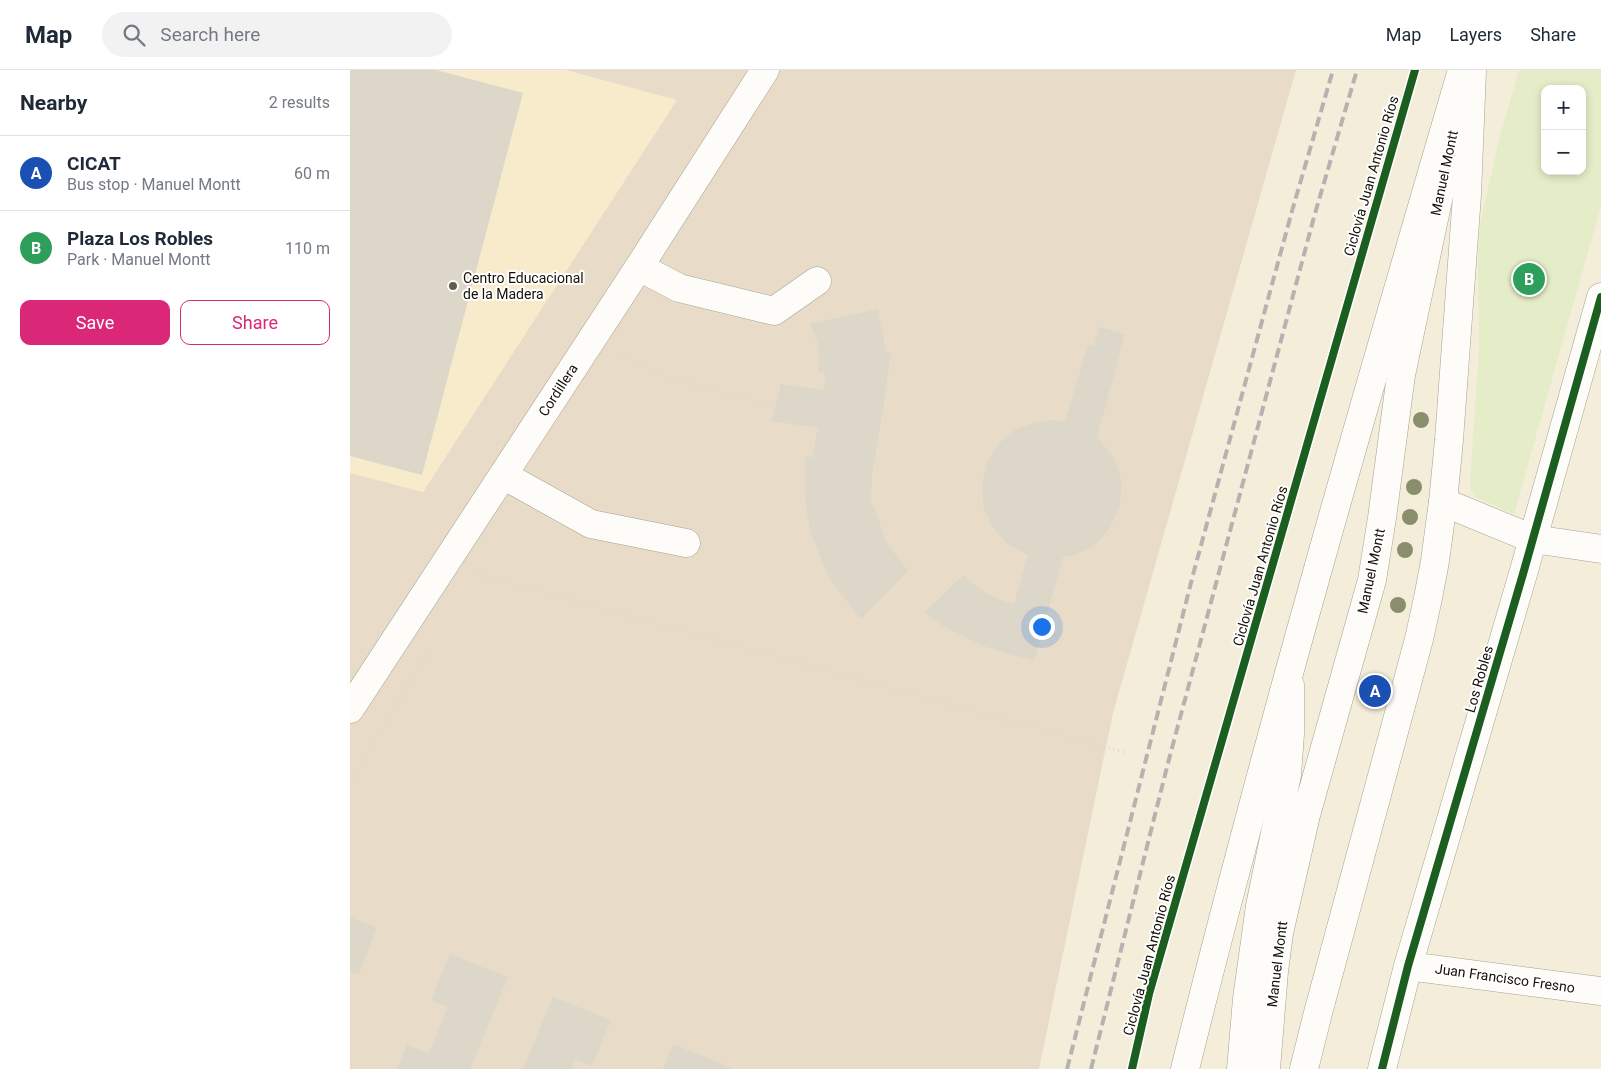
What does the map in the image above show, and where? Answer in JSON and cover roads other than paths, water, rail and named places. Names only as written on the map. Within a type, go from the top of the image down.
[{"type":"main road","name":"Cordillera","points":[[350,709],[639,267],[765,70]]},
{"type":"main road","name":"Manuel Montt","points":[[1185,1069],[1230,893],[1367,394],[1464,70]]},
{"type":"main road","name":"Manuel Montt","points":[[1266,1069],[1279,933],[1306,815],[1372,580],[1401,375],[1464,70]]},
{"type":"main road","name":"Manuel Montt","points":[[1304,1069],[1419,639],[1428,598],[1443,502],[1456,359],[1461,260],[1467,195],[1472,70]]},
{"type":"main road","points":[[639,267],[679,288],[774,311],[817,281]]},
{"type":"main road","name":"Los Robles","points":[[1382,1069],[1408,966],[1533,539],[1601,297]]},
{"type":"main road","points":[[503,475],[591,524],[686,543]]},
{"type":"main road","points":[[1443,502],[1533,539],[1601,549]]},
{"type":"main road","name":"Manuel Montt","points":[[1241,1069],[1260,906],[1287,775],[1290,734],[1290,674]]},
{"type":"main road","name":"Juan Francisco Fresno","points":[[1408,966],[1601,991]]},
{"type":"railway","points":[[1067,1069],[1194,571],[1292,211],[1333,70]]},
{"type":"railway","points":[[1091,1069],[1168,763],[1314,217],[1357,70]]},
{"type":"place","name":"Plaza Los Robles","points":[[1529,279]]},
{"type":"place","name":"Centro Educacional de la Madera","points":[[453,286]]},
{"type":"place","name":"CICAT","points":[[1375,691]]}]
